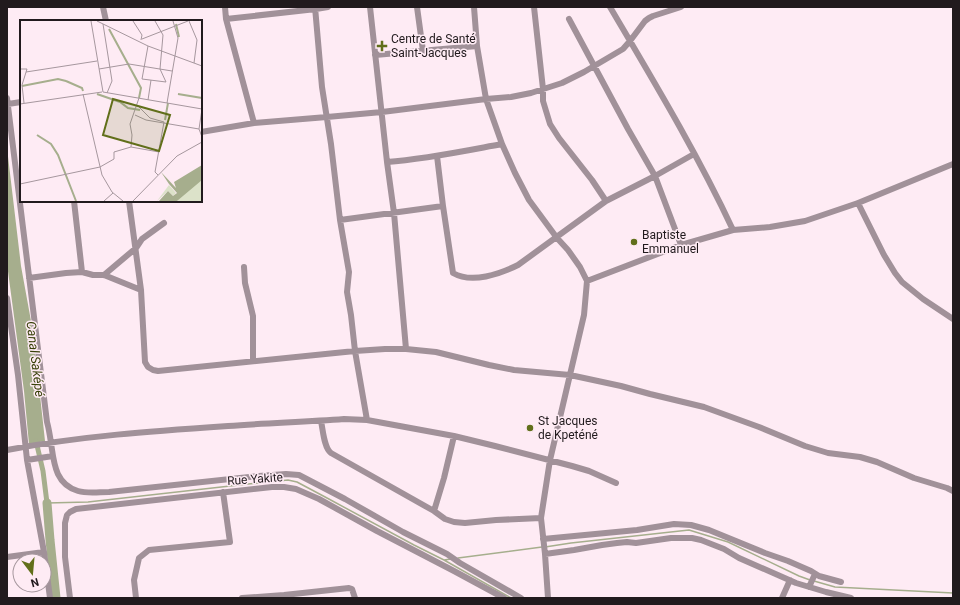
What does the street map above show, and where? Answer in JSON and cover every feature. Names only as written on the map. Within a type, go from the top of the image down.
[{"type":"street","points":[[103,7],[106,20]]},
{"type":"street","points":[[225,7],[226,19],[254,123]]},
{"type":"street","points":[[226,19],[328,7]]},
{"type":"street","points":[[370,7],[394,213],[406,349]]},
{"type":"street","points":[[418,7],[423,51]]},
{"type":"street","points":[[474,7],[477,46],[486,99],[502,144],[529,200],[557,238],[568,250],[580,267],[587,281],[584,315],[550,460],[541,518],[548,598]]},
{"type":"street","points":[[534,7],[544,89],[543,101],[550,124],[606,201]]},
{"type":"street","points":[[610,7],[719,199],[733,230]]},
{"type":"street","points":[[202,132],[254,123],[327,118],[511,97],[531,93],[562,83],[584,72],[622,49],[649,18],[681,7]]},
{"type":"street","points":[[316,8],[322,87],[340,220],[349,272],[347,292],[355,351],[367,420]]},
{"type":"street","points":[[569,19],[655,176],[681,245]]},
{"type":"street","points":[[375,55],[477,46]]},
{"type":"street","points":[[20,102],[7,101],[18,156],[20,178]]},
{"type":"street","points":[[387,162],[438,156],[502,144]]},
{"type":"street","points":[[438,156],[443,206],[453,273],[466,277],[483,277],[503,272],[518,265],[606,201],[694,154]]},
{"type":"street","points":[[587,281],[681,245],[733,230],[770,227],[805,221],[858,204],[953,164]]},
{"type":"street","points":[[22,202],[29,278],[47,422],[56,472],[65,484],[78,491],[90,492],[286,474],[299,475],[403,532],[447,554],[522,598]]},
{"type":"street","points":[[74,202],[82,272]]},
{"type":"street","points":[[129,202],[141,290],[145,362],[148,367],[153,370],[158,371],[355,351],[406,349],[436,352],[514,370],[570,375],[704,407],[805,446],[828,453],[860,457],[877,462],[914,478],[953,491]]},
{"type":"street","points":[[858,204],[884,255],[902,282],[923,299],[953,319]]},
{"type":"street","points":[[340,220],[443,206]]},
{"type":"street","points":[[104,275],[136,248],[142,239],[164,223]]},
{"type":"street","points":[[244,267],[245,283],[253,316],[253,361]]},
{"type":"street","points":[[29,278],[82,272],[93,275],[104,275],[141,290]]},
{"type":"street","points":[[7,298],[18,376],[27,460],[44,552],[50,598]]},
{"type":"street","points":[[7,450],[26,446],[149,431],[344,419],[367,420],[454,436],[495,446],[589,471],[616,483]]},
{"type":"street","points":[[321,421],[328,451],[434,510],[445,519],[454,522],[465,522],[541,518]]},
{"type":"street","points":[[434,510],[444,478],[454,436]]},
{"type":"street","points":[[27,460],[53,456]]},
{"type":"street","name":"Rue Yakite","points":[[70,598],[64,557],[65,523],[67,515],[70,512],[76,509],[272,487],[296,489],[319,499],[504,598]]},
{"type":"street","points":[[136,598],[134,580],[139,558],[149,550],[230,542],[223,492]]},
{"type":"street","points":[[544,540],[637,530],[674,524],[691,526],[709,530],[765,553],[788,560],[811,570],[819,576],[841,582]]},
{"type":"street","points":[[545,552],[574,550],[627,542],[636,543],[671,538],[692,538],[724,549],[739,558],[790,580],[809,587],[851,598]]},
{"type":"street","points":[[7,557],[44,552]]},
{"type":"street","points":[[809,587],[815,574]]},
{"type":"street","points":[[782,598],[790,580]]},
{"type":"street","points":[[246,598],[286,597],[348,588],[352,589],[355,598]]},
{"type":"shaded area","points":[[7,148],[21,266],[33,332],[45,441],[29,444],[24,391],[7,264]]},
{"type":"waterway","name":"Canal Saképé","points":[[36,441],[43,471],[47,503]]},
{"type":"waterway","points":[[47,503],[88,502],[288,480],[297,482],[444,560],[511,598]]},
{"type":"waterway","points":[[47,503],[56,598]]},
{"type":"waterway","points":[[545,547],[689,530],[728,542],[810,580]]},
{"type":"waterway","points":[[458,558],[542,547]]},
{"type":"waterway","points":[[444,560],[451,559]]},
{"type":"waterway","points":[[814,581],[835,587],[953,593]]},
{"type":"place","name":"Centre de Santé Saint-Jacques","points":[[382,46]]},
{"type":"place","name":"Baptiste Emmanuel","points":[[634,242]]},
{"type":"place","name":"St Jacques de Kpeténé","points":[[530,428]]}]
